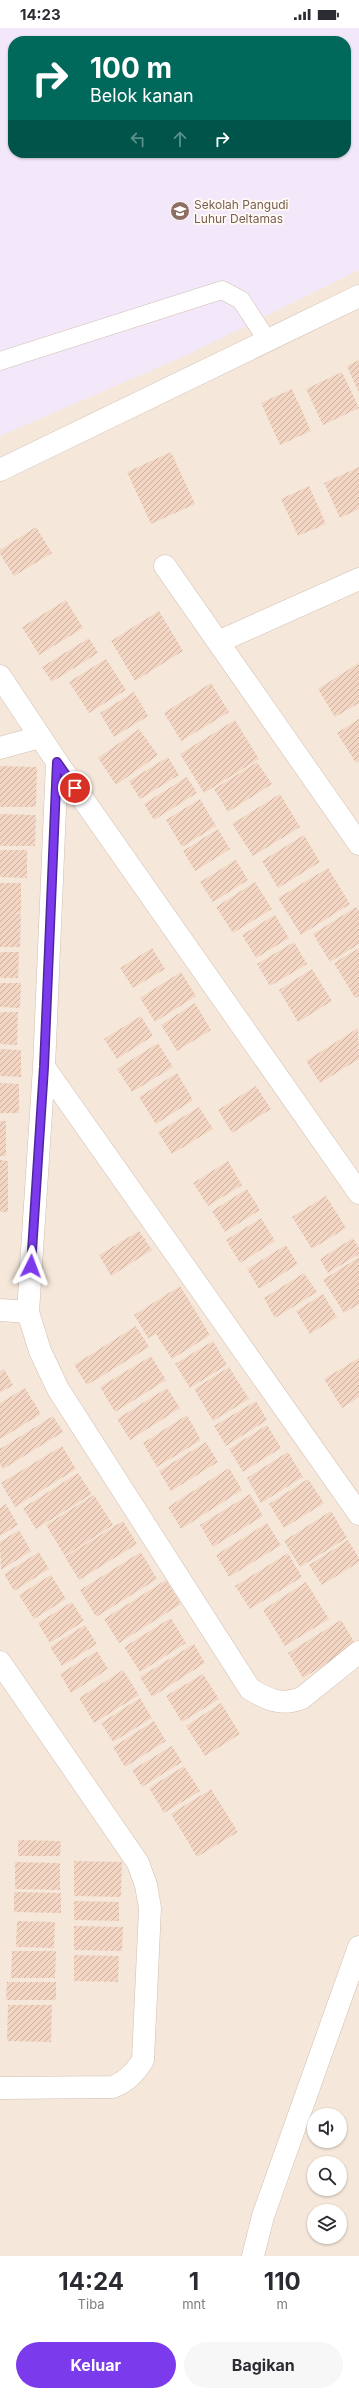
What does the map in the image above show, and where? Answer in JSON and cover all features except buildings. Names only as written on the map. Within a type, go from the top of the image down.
[{"type":"street","points":[[0,470],[359,296]]},
{"type":"street","points":[[165,566],[359,844]]},
{"type":"street","points":[[218,642],[359,578]]},
{"type":"street","points":[[0,676],[57,762],[359,1193]]},
{"type":"street","points":[[0,748],[40,737]]},
{"type":"street","points":[[57,762],[44,1067],[28,1312],[40,1351],[58,1389],[250,1689],[266,1699],[276,1702],[291,1703],[302,1698],[359,1652]]},
{"type":"street","points":[[44,1067],[359,1514]]},
{"type":"street","points":[[0,1310],[28,1312]]},
{"type":"street","points":[[0,1662],[138,1863],[146,1885],[150,1908],[143,2060],[138,2068],[124,2082],[113,2087],[0,2088]]},
{"type":"street","points":[[253,2256],[263,2216],[359,1947]]},
{"type":"lane","points":[[0,361],[222,290],[241,300],[267,340]]},
{"type":"shaded area","points":[[0,28],[359,28],[359,2256],[0,2256]]},
{"type":"shaded area","name":"Sekolah Pangudi Luhur Deltamas","points":[[0,28],[359,28],[359,270],[187,355],[0,436]]},
{"type":"place","name":"Sekolah Pangudi Luhur Deltamas","points":[[180,211]]},
{"type":"route","points":[[31,1266],[44,1067],[57,762],[75,788]]}]
